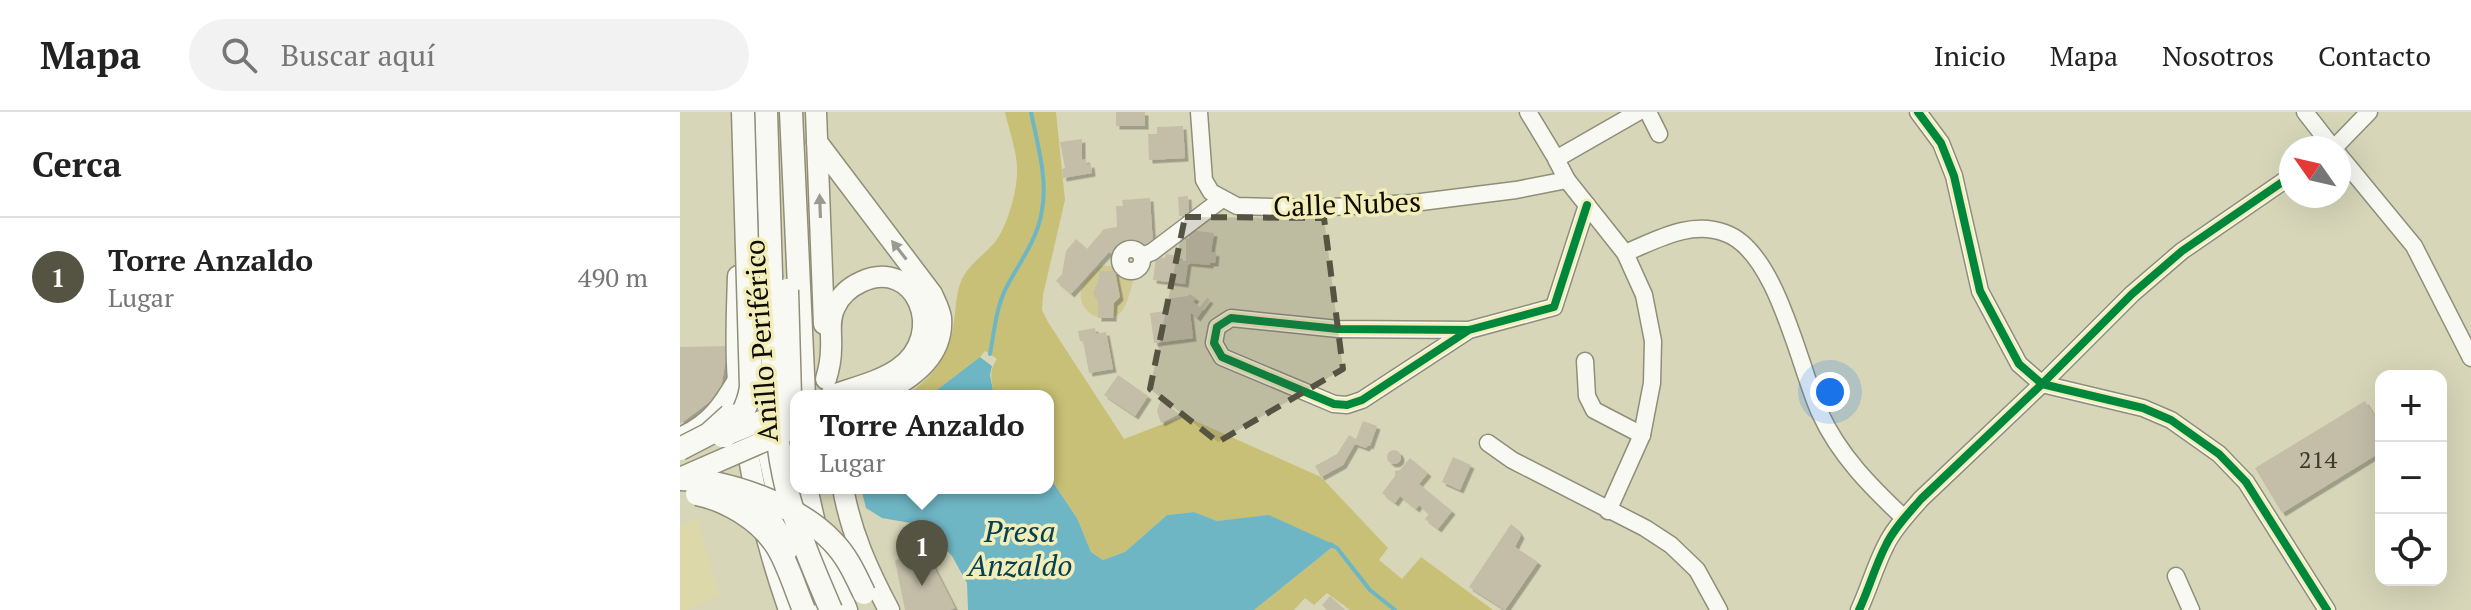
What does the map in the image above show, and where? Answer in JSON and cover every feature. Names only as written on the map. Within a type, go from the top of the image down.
[{"type":"highway","points":[[725,436],[749,404],[751,387],[743,112]]},
{"type":"highway","name":"Anillo Periférico","points":[[750,112],[760,411],[786,530],[819,610]]},
{"type":"highway","points":[[766,112],[775,410],[784,475],[805,549],[831,610]]},
{"type":"highway","points":[[779,112],[790,396]]},
{"type":"highway","name":"Anillo Periférico","points":[[793,112],[792,164],[804,390]]},
{"type":"highway","points":[[682,441],[709,434],[722,424],[746,391],[758,357],[761,313],[771,275]]},
{"type":"highway","points":[[772,562],[773,477]]},
{"type":"highway","points":[[680,480],[694,480],[744,492],[801,516],[833,541],[849,561],[864,604]]},
{"type":"highway","points":[[680,493],[716,498],[746,515],[776,545],[804,610]]},
{"type":"highway","points":[[807,494],[819,545],[846,610]]},
{"type":"highway","points":[[819,494],[829,543],[864,604]]},
{"type":"main road","points":[[733,112],[738,236],[738,380],[749,462],[772,562],[789,610]]},
{"type":"main road","points":[[816,112],[828,390]]},
{"type":"main road","points":[[817,142],[932,294],[941,316],[932,353],[919,371],[888,390]]},
{"type":"main road","points":[[875,276],[899,280],[915,295],[923,312],[925,327],[921,343],[912,357],[880,378],[828,390],[833,310],[851,287],[875,276]]},
{"type":"main road","points":[[682,441],[720,411],[738,380]]},
{"type":"main road","points":[[680,458],[761,419],[790,410]]},
{"type":"main road","points":[[680,480],[790,432]]},
{"type":"main road","points":[[680,480],[763,509],[775,524],[811,610]]},
{"type":"main road","points":[[680,493],[720,495],[761,516]]},
{"type":"main road","points":[[844,494],[848,519],[867,569],[889,610]]},
{"type":"street","points":[[1142,256],[1152,252],[1222,199],[1211,192],[1204,180],[1199,112]]},
{"type":"street","points":[[1528,112],[1567,180],[1625,253],[1644,295],[1653,341],[1652,383],[1642,435],[1608,511]]},
{"type":"street","points":[[1555,157],[1638,112]]},
{"type":"street","points":[[1648,112],[1659,134]]},
{"type":"street","points":[[1918,112],[1941,143],[1954,176],[1980,291],[2019,364],[2042,384],[2143,408],[2171,420],[2219,454],[2246,482],[2327,610]]},
{"type":"street","points":[[2305,112],[2324,136]]},
{"type":"street","points":[[2346,136],[2369,112]]},
{"type":"street","points":[[2351,170],[2414,246],[2471,358]]},
{"type":"street","name":"Calle Nubes","points":[[1222,199],[1237,206],[1362,206],[1465,197],[1567,180]]},
{"type":"street","points":[[1859,610],[1886,544],[1904,518],[1975,445],[2042,384],[2132,294],[2182,251],[2279,184]]},
{"type":"street","points":[[1469,330],[1362,400],[1347,405],[1327,402],[1222,357],[1214,343],[1217,327],[1231,318],[1338,329],[1469,330],[1554,307],[1587,205]]},
{"type":"street","points":[[1625,253],[1682,230],[1704,229],[1726,233],[1744,246],[1771,279],[1820,413],[1843,455],[1904,518]]},
{"type":"street","points":[[1585,361],[1587,396],[1594,410],[1642,435]]},
{"type":"street","points":[[1488,443],[1512,460],[1645,528],[1680,553],[1697,570],[1719,610]]},
{"type":"street","points":[[2176,576],[2191,610]]},
{"type":"highlighted area","points":[[1185,217],[1324,218],[1343,369],[1218,442],[1150,389]]},
{"type":"shaded area","points":[[1005,112],[1056,112],[1065,200],[1042,310],[1124,439],[1184,416],[1321,477],[1388,548],[1379,560],[1402,579],[1421,557],[1493,610],[1350,610],[1327,593],[1314,605],[1305,598],[1294,610],[1254,610],[1335,545],[1269,516],[1217,521],[1194,512],[1167,515],[1125,552],[1103,560],[1091,552],[1077,518],[1054,484],[1054,390],[993,390],[992,372],[997,359],[985,351],[937,390],[913,390],[932,373],[949,344],[957,294],[965,273],[995,242],[1007,219],[1017,180],[1015,150]]},
{"type":"shaded area","points":[[1100,266],[1115,266],[1122,275],[1134,277],[1123,309],[1108,318],[1088,312],[1081,300],[1083,284]]},
{"type":"shaded area","points":[[697,519],[719,595],[688,610],[680,610],[680,527]]},
{"type":"water","points":[[980,357],[992,366],[993,390],[937,390]]},
{"type":"water","name":"Presa Anzaldo","points":[[1054,484],[1077,518],[1091,552],[1103,560],[1125,552],[1167,515],[1194,512],[1217,521],[1269,515],[1335,545],[1254,610],[968,610],[967,583],[952,556],[922,525],[882,518],[866,508],[862,494],[1054,494]]},
{"type":"building","points":[[1116,112],[1145,112],[1145,126],[1116,126]]},
{"type":"building","points":[[1183,126],[1185,158],[1149,160],[1148,134],[1157,134],[1157,127]]},
{"type":"building","points":[[1082,139],[1082,160],[1086,159],[1087,165],[1091,164],[1092,173],[1063,178],[1062,169],[1065,168],[1060,142]]},
{"type":"building","points":[[1188,196],[1189,216],[1179,216],[1178,197]]},
{"type":"building","points":[[1150,198],[1153,245],[1119,247],[1119,253],[1113,255],[1109,252],[1071,294],[1056,281],[1062,274],[1066,251],[1076,239],[1087,249],[1104,229],[1117,227],[1116,206],[1123,206],[1122,200]]},
{"type":"building","points":[[1190,230],[1214,233],[1211,252],[1216,253],[1215,263],[1188,263],[1185,284],[1153,280],[1156,257],[1165,258],[1166,254],[1179,256],[1178,260],[1186,261],[1186,238],[1189,239]]},
{"type":"building","points":[[1099,271],[1115,271],[1120,297],[1114,303],[1113,318],[1098,318],[1098,303],[1093,293]]},
{"type":"building","points":[[1190,294],[1196,298],[1193,302],[1200,307],[1207,298],[1210,300],[1197,318],[1190,312],[1193,338],[1154,343],[1150,313],[1166,311],[1165,299]]},
{"type":"building","points":[[1095,328],[1096,334],[1106,332],[1113,369],[1089,373],[1078,331]]},
{"type":"building","points":[[728,346],[720,394],[680,424],[680,347]]},
{"type":"building","points":[[1118,375],[1148,396],[1135,416],[1104,395]]},
{"type":"building","points":[[1161,399],[1179,414],[1161,423],[1157,411]]},
{"type":"building","points":[[2365,401],[2375,417],[2375,456],[2282,513],[2255,468]]},
{"type":"building","points":[[1363,421],[1377,426],[1370,446],[1366,448],[1355,444],[1343,465],[1321,477],[1315,466],[1337,454],[1349,435],[1356,439]]},
{"type":"building","points":[[1394,450],[1401,457],[1394,464],[1387,457]]},
{"type":"building","points":[[1453,457],[1471,465],[1460,490],[1442,482]]},
{"type":"building","points":[[1410,458],[1428,473],[1419,484],[1452,511],[1438,529],[1425,519],[1429,514],[1419,505],[1416,509],[1400,496],[1395,503],[1382,493],[1395,476],[1395,471],[1400,470]]},
{"type":"building","points":[[1511,524],[1521,535],[1515,547],[1538,562],[1505,610],[1469,587]]},
{"type":"building","points":[[915,547],[926,563],[931,561],[955,608],[905,610],[895,561]]},
{"type":"building","points":[[1330,596],[1345,610],[1327,610],[1322,605]]},
{"type":"waterway","points":[[990,354],[1003,296],[1032,241],[1042,210],[1043,173],[1031,112]]},
{"type":"waterway","points":[[1330,544],[1337,548],[1370,590],[1395,610]]},
{"type":"cycle path","points":[[1918,112],[1941,143],[1954,176],[1980,291],[2019,364],[2042,384],[2143,408],[2171,420],[2219,454],[2246,482],[2327,610]]},
{"type":"cycle path","points":[[1859,610],[1889,539],[1921,499],[2132,294],[2182,251],[2279,184]]},
{"type":"cycle path","points":[[1469,330],[1362,400],[1347,405],[1334,404],[1222,357],[1214,343],[1217,327],[1231,318],[1338,329],[1469,330],[1554,307],[1587,205]]},
{"type":"place","name":"Torre Anzaldo","points":[[922,586]]}]
